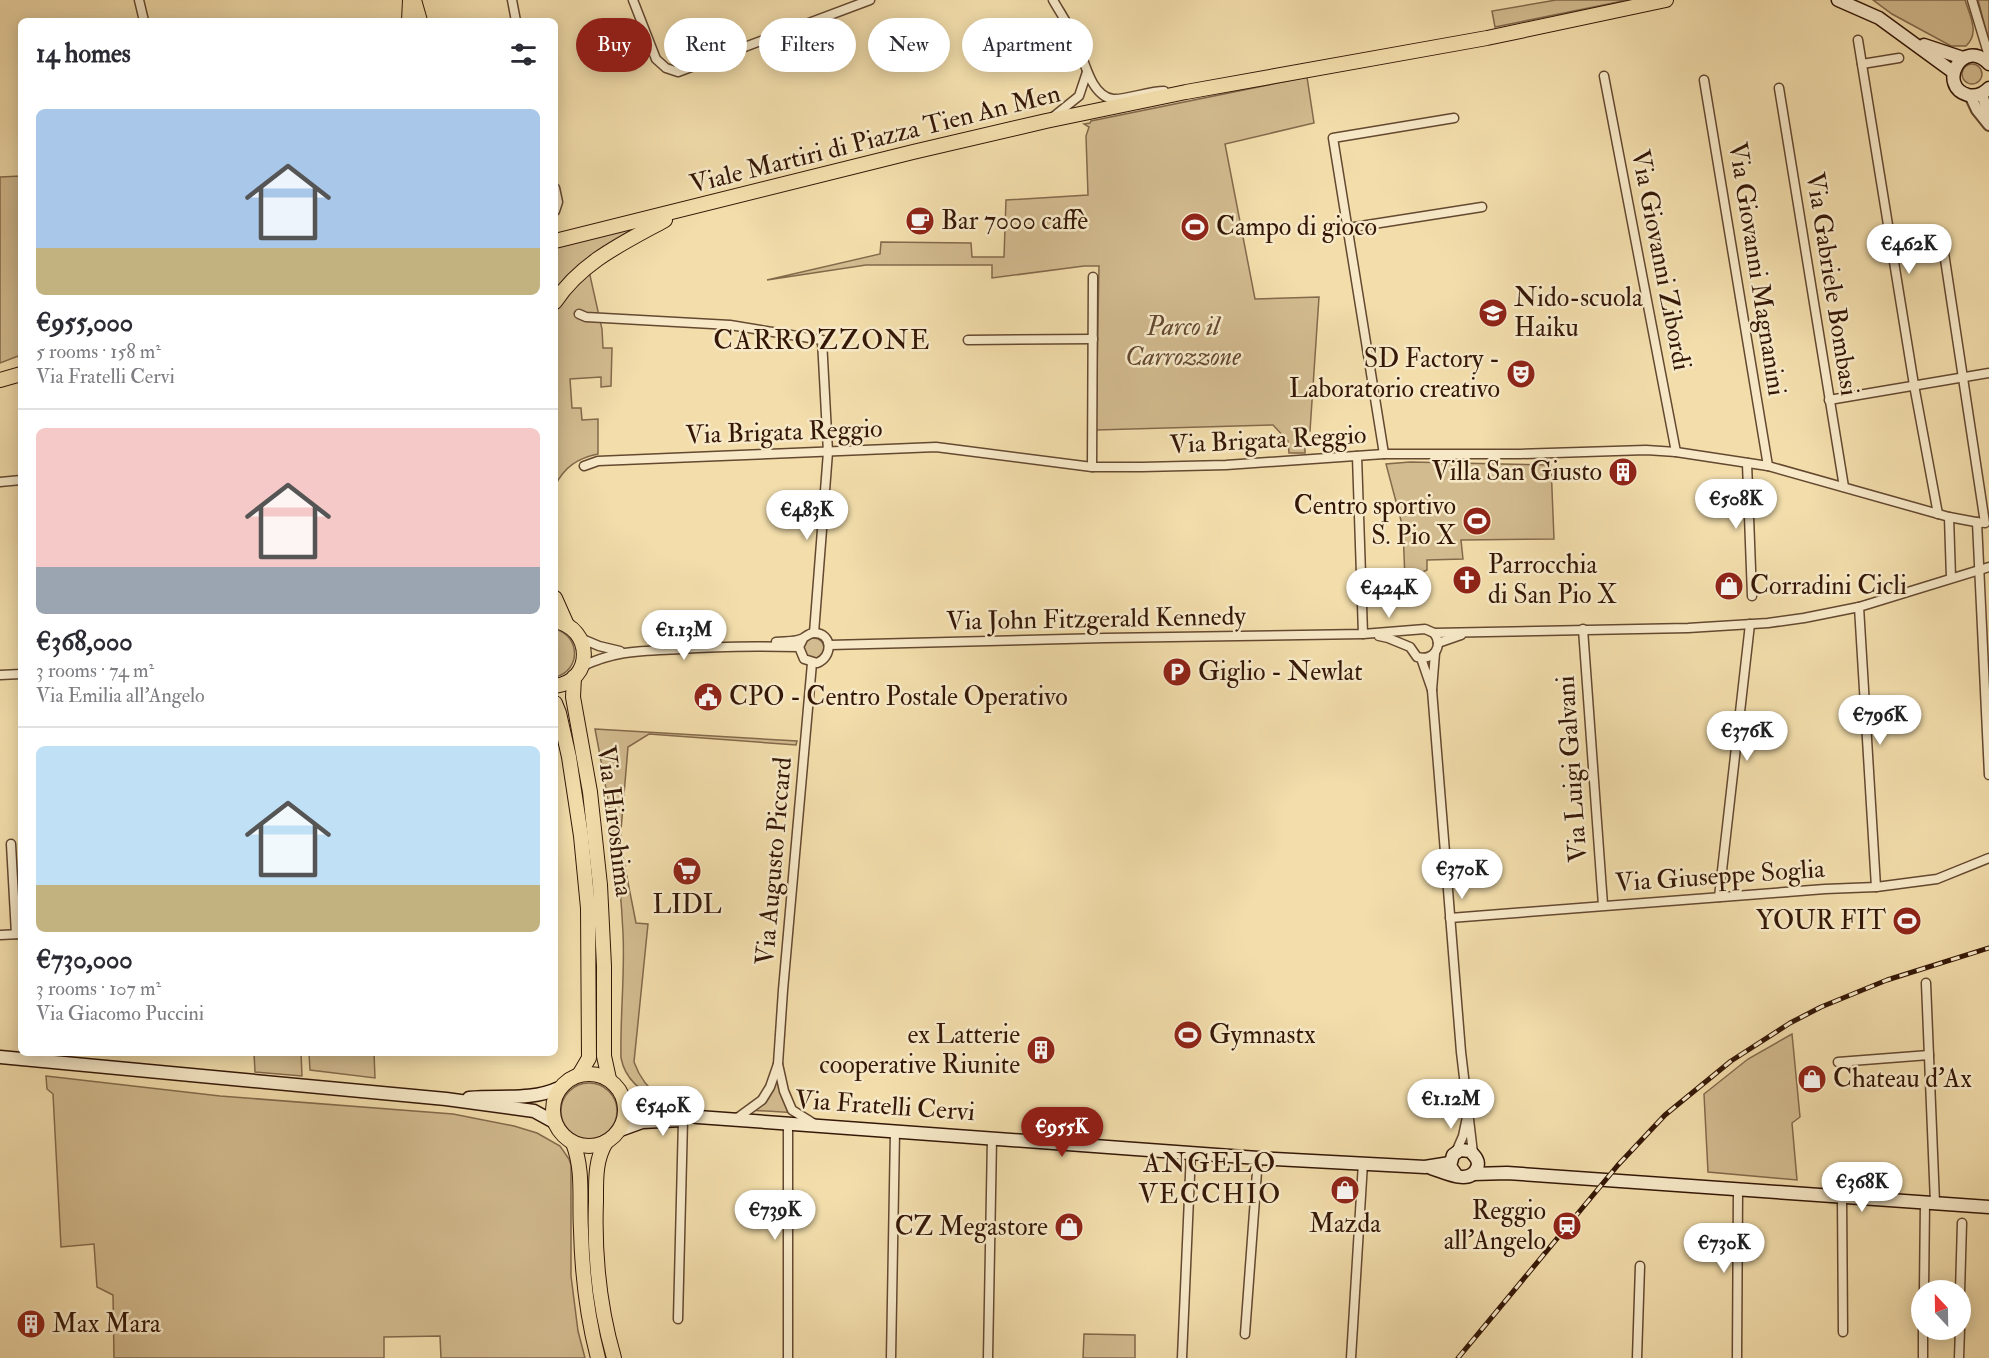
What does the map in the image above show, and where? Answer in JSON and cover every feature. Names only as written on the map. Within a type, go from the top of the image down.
[{"type":"main road","points":[[409,18],[412,0]]},
{"type":"main road","points":[[412,0],[419,18]]},
{"type":"main road","name":"Viale Martiri di Piazza Tien An Men","points":[[558,240],[1046,121],[1186,92],[1456,44],[1666,0]]},
{"type":"main road","points":[[1838,0],[1879,18]]},
{"type":"main road","points":[[1862,0],[1879,18],[1953,72]]},
{"type":"main road","points":[[1911,41],[1968,57],[1983,58],[1989,63]]},
{"type":"main road","points":[[1968,57],[1958,62],[1953,72],[1955,84],[1959,90],[1980,92]]},
{"type":"main road","points":[[558,298],[574,277],[588,266],[631,238],[685,209]]},
{"type":"main road","points":[[0,380],[18,375]]},
{"type":"main road","points":[[561,623],[580,638]]},
{"type":"main road","name":"Via Hiroshima","points":[[580,638],[584,647],[573,697],[590,792],[600,885],[604,966],[604,1047],[609,1079]]},
{"type":"main road","points":[[558,685],[567,682],[578,672]]},
{"type":"main road","name":"Via Hiroshima","points":[[558,710],[571,768],[588,908],[589,1058],[579,1075]]},
{"type":"main road","points":[[0,1057],[447,1099],[534,1111],[554,1122]]},
{"type":"main road","points":[[606,1142],[586,1146],[573,1143],[558,1130],[552,1110],[554,1099],[559,1088],[568,1080],[579,1075],[599,1075],[609,1079],[624,1099],[626,1110],[620,1130]]},
{"type":"main road","points":[[447,1099],[497,1095],[532,1096],[559,1088]]},
{"type":"main road","name":"Via Fratelli Cervi","points":[[624,1099],[649,1110],[698,1118],[1258,1158],[1427,1167],[1457,1176]]},
{"type":"main road","name":"Via Fratelli Cervi","points":[[606,1142],[620,1130],[642,1122],[698,1118]]},
{"type":"main road","points":[[606,1142],[597,1164],[595,1234],[598,1281],[606,1330],[614,1358]]},
{"type":"main road","points":[[573,1143],[580,1165],[584,1281],[598,1358]]},
{"type":"main road","points":[[1474,1163],[1466,1178],[1457,1176],[1451,1169],[1453,1158],[1464,1150],[1474,1163],[1507,1173],[1989,1207]]},
{"type":"main road","name":"Via Fratelli Cervi","points":[[1427,1167],[1453,1158]]},
{"type":"street","points":[[139,0],[143,18]]},
{"type":"street","points":[[512,0],[515,18]]},
{"type":"street","points":[[633,0],[656,59],[666,68],[678,72],[870,0]]},
{"type":"street","points":[[1053,0],[1063,18]]},
{"type":"street","points":[[1972,0],[1989,63]]},
{"type":"street","points":[[1968,57],[1979,49],[1982,35]]},
{"type":"street","points":[[1858,40],[1914,385],[1938,514]]},
{"type":"street","points":[[1862,64],[1899,58]]},
{"type":"street","points":[[1087,72],[1098,91],[1113,99],[1150,92],[1186,92]]},
{"type":"street","points":[[1046,121],[1079,96],[1087,72]]},
{"type":"street","name":"Via Giovanni Zibordi","points":[[1604,76],[1676,452]]},
{"type":"street","name":"Via Giovanni Magnanini","points":[[1704,80],[1768,466]]},
{"type":"street","name":"Via Gabriele Bombasi","points":[[1779,88],[1844,487]]},
{"type":"street","points":[[1980,92],[1989,119]]},
{"type":"street","points":[[1980,92],[1977,110],[1989,125]]},
{"type":"street","points":[[1384,454],[1333,138],[1454,118]]},
{"type":"street","points":[[1348,228],[1482,207]]},
{"type":"street","points":[[1941,233],[1984,523],[1989,775]]},
{"type":"street","points":[[1092,467],[1093,277]]},
{"type":"street","points":[[578,672],[599,658],[623,652],[801,643],[814,633],[828,452],[822,340],[730,325],[586,317],[579,314]]},
{"type":"street","points":[[968,340],[1093,339]]},
{"type":"street","points":[[1829,400],[1989,372]]},
{"type":"street","name":"Via Brigata Reggio","points":[[584,466],[598,461],[936,447],[1092,467],[1226,465],[1384,454],[1520,454],[1626,450],[1676,452],[1768,466],[1949,517],[1984,523]]},
{"type":"street","points":[[1357,456],[1363,634]]},
{"type":"street","points":[[1746,463],[1752,596]]},
{"type":"street","points":[[0,482],[18,480]]},
{"type":"street","points":[[1949,517],[1951,578]]},
{"type":"street","name":"Via John Fitzgerald Kennedy","points":[[829,645],[1363,634],[1425,629],[1434,633],[1688,628],[1750,624],[1804,618],[1858,607],[1985,568]]},
{"type":"street","points":[[1858,607],[1876,887]]},
{"type":"street","points":[[1719,897],[1750,624]]},
{"type":"street","name":"Via Luigi Galvani","points":[[1583,629],[1603,905]]},
{"type":"street","points":[[1410,647],[1410,638],[1416,631]]},
{"type":"street","name":"Via John Fitzgerald Kennedy","points":[[1438,643],[1470,632]]},
{"type":"street","points":[[801,643],[804,659],[817,663],[825,658],[829,645],[825,638],[814,633]]},
{"type":"street","points":[[1434,633],[1438,643],[1432,690],[1467,1114],[1474,1163]]},
{"type":"street","name":"Via John Fitzgerald Kennedy","points":[[1363,634],[1388,638],[1410,647],[1414,654],[1421,658]]},
{"type":"street","points":[[580,638],[623,652]]},
{"type":"street","points":[[1432,690],[1421,658],[1435,653]]},
{"type":"street","name":"Via Augusto Piccard","points":[[736,1119],[762,1100],[770,1087],[778,1064],[812,663]]},
{"type":"street","points":[[0,675],[18,674]]},
{"type":"street","points":[[0,935],[18,934],[11,844]]},
{"type":"street","name":"Via Giuseppe Soglia","points":[[1450,918],[1603,905],[1876,887],[1937,879],[1989,858]]},
{"type":"street","points":[[1925,1280],[1930,1203],[1926,983]]},
{"type":"street","points":[[1838,1062],[1929,1056]]},
{"type":"street","name":"Via Augusto Piccard","points":[[778,1064],[784,1091],[792,1110],[817,1125]]},
{"type":"street","points":[[1453,1158],[1463,1136],[1467,1114]]},
{"type":"street","points":[[678,1320],[683,1120]]},
{"type":"street","points":[[788,1123],[788,1358]]},
{"type":"street","points":[[891,1358],[895,1131]]},
{"type":"street","points":[[988,1358],[992,1138]]},
{"type":"street","points":[[1182,1358],[1191,1152]]},
{"type":"street","points":[[1245,1334],[1258,1158]]},
{"type":"street","points":[[1351,1358],[1363,1164]]},
{"type":"street","points":[[1737,1358],[1738,1190]]},
{"type":"street","points":[[1842,1197],[1843,1332]]},
{"type":"street","points":[[1960,1280],[1962,1223]]},
{"type":"street","points":[[1637,1358],[1640,1266]]},
{"type":"street","points":[[1923,1340],[1923,1358]]},
{"type":"street","points":[[1959,1358],[1960,1340]]},
{"type":"green space","points":[[1556,0],[1628,0],[1495,27],[1492,11]]},
{"type":"green space","points":[[1873,0],[1965,0],[1973,24],[1972,36],[1966,46],[1951,46],[1892,14]]},
{"type":"green space","points":[[1978,0],[1989,0],[1989,42]]},
{"type":"green space","points":[[1972,64],[1979,67],[1982,74],[1979,81],[1972,84],[1965,81],[1962,74],[1965,67]]},
{"type":"green space","name":"Parco il Carrozzone","points":[[1307,77],[1314,123],[1225,144],[1255,299],[1319,297],[1310,431],[1298,431],[1299,443],[1305,444],[1305,453],[1289,453],[1288,441],[1273,425],[1096,430],[1099,266],[992,278],[992,265],[866,265],[767,280],[880,254],[881,242],[971,243],[972,257],[1004,257],[1006,200],[1088,195],[1086,136],[1089,127],[1084,124]]},
{"type":"green space","points":[[18,176],[18,356],[0,363],[0,177]]},
{"type":"green space","points":[[647,224],[558,292],[558,247]]},
{"type":"green space","points":[[589,271],[602,329],[603,348],[612,348],[611,386],[601,387],[601,377],[570,379],[572,408],[581,408],[582,420],[598,419],[598,454],[572,464],[558,482],[558,304]]},
{"type":"green space","name":"Centro sportivo S. Pio X","points":[[1410,462],[1551,465],[1554,539],[1461,540],[1463,559],[1427,560],[1427,570],[1405,580],[1403,528],[1386,464]]},
{"type":"green space","points":[[558,630],[570,639],[574,653],[570,668],[558,676]]},
{"type":"green space","points":[[814,638],[821,641],[824,648],[821,655],[814,658],[807,655],[804,648],[807,641]]},
{"type":"green space","points":[[595,729],[797,741],[796,745],[649,734],[628,747],[620,842],[636,923],[648,924],[634,1062],[644,1082],[661,1098],[653,1096],[635,1084],[626,1072],[621,1058],[623,949],[619,881],[613,830]]},
{"type":"green space","points":[[1792,1034],[1800,1117],[1792,1123],[1797,1180],[1708,1172],[1704,1094],[1748,1059]]},
{"type":"green space","points":[[254,1056],[301,1056],[302,1076],[255,1072]]},
{"type":"green space","points":[[309,1056],[374,1056],[375,1078],[310,1070]]},
{"type":"green space","points":[[778,1064],[784,1091],[798,1113],[749,1110],[762,1100]]},
{"type":"green space","points":[[46,1076],[220,1096],[453,1114],[537,1133],[560,1146],[571,1165],[571,1276],[578,1331],[585,1358],[441,1358],[440,1336],[384,1337],[384,1358],[114,1358],[113,1295],[97,1287],[94,1244],[61,1247],[53,1094],[47,1089]]},
{"type":"green space","points":[[589,1083],[600,1085],[609,1091],[615,1100],[617,1111],[615,1122],[609,1131],[600,1137],[589,1139],[578,1137],[569,1131],[563,1122],[561,1111],[563,1100],[569,1091],[578,1085]]},
{"type":"green space","points":[[1084,1334],[1135,1335],[1135,1358],[1083,1358]]},
{"type":"railway","points":[[1458,1358],[1618,1165],[1665,1115],[1731,1061],[1790,1023],[1821,1007],[1887,980],[1989,948]]},
{"type":"place","name":"Bar 7000 caffè","points":[[920,221]]},
{"type":"place","name":"Campo di gioco","points":[[1195,227]]},
{"type":"place","name":"Nido-scuola Haiku","points":[[1493,313]]},
{"type":"place","name":"SD Factory - Laboratorio creativo","points":[[1521,374]]},
{"type":"place","name":"Villa San Giusto","points":[[1623,472]]},
{"type":"place","name":"Centro sportivo S. Pio X","points":[[1477,521]]},
{"type":"place","name":"Parrocchia di San Pio X","points":[[1467,580]]},
{"type":"place","name":"Corradini Cicli","points":[[1729,586]]},
{"type":"place","name":"Giglio - Newlat","points":[[1177,672]]},
{"type":"place","name":"CPO - Centro Postale Operativo","points":[[708,697]]},
{"type":"place","name":"LIDL","points":[[687,871]]},
{"type":"place","name":"YOUR FIT","points":[[1907,921]]},
{"type":"place","name":"Gymnastx","points":[[1188,1035]]},
{"type":"place","name":"ex Latterie cooperative Riunite","points":[[1041,1050]]},
{"type":"place","name":"Chateau d'Ax","points":[[1812,1079]]},
{"type":"place","name":"Mazda","points":[[1345,1190]]},
{"type":"place","name":"Reggio all’Angelo","points":[[1567,1226]]},
{"type":"place","name":"CZ Megastore","points":[[1069,1227]]},
{"type":"place","name":"Max Mara","points":[[31,1324]]},
{"type":"district","name":"CARROZZONE","points":[[822,340]]},
{"type":"district","name":"ANGELO VECCHIO","points":[[1210,1178]]}]
